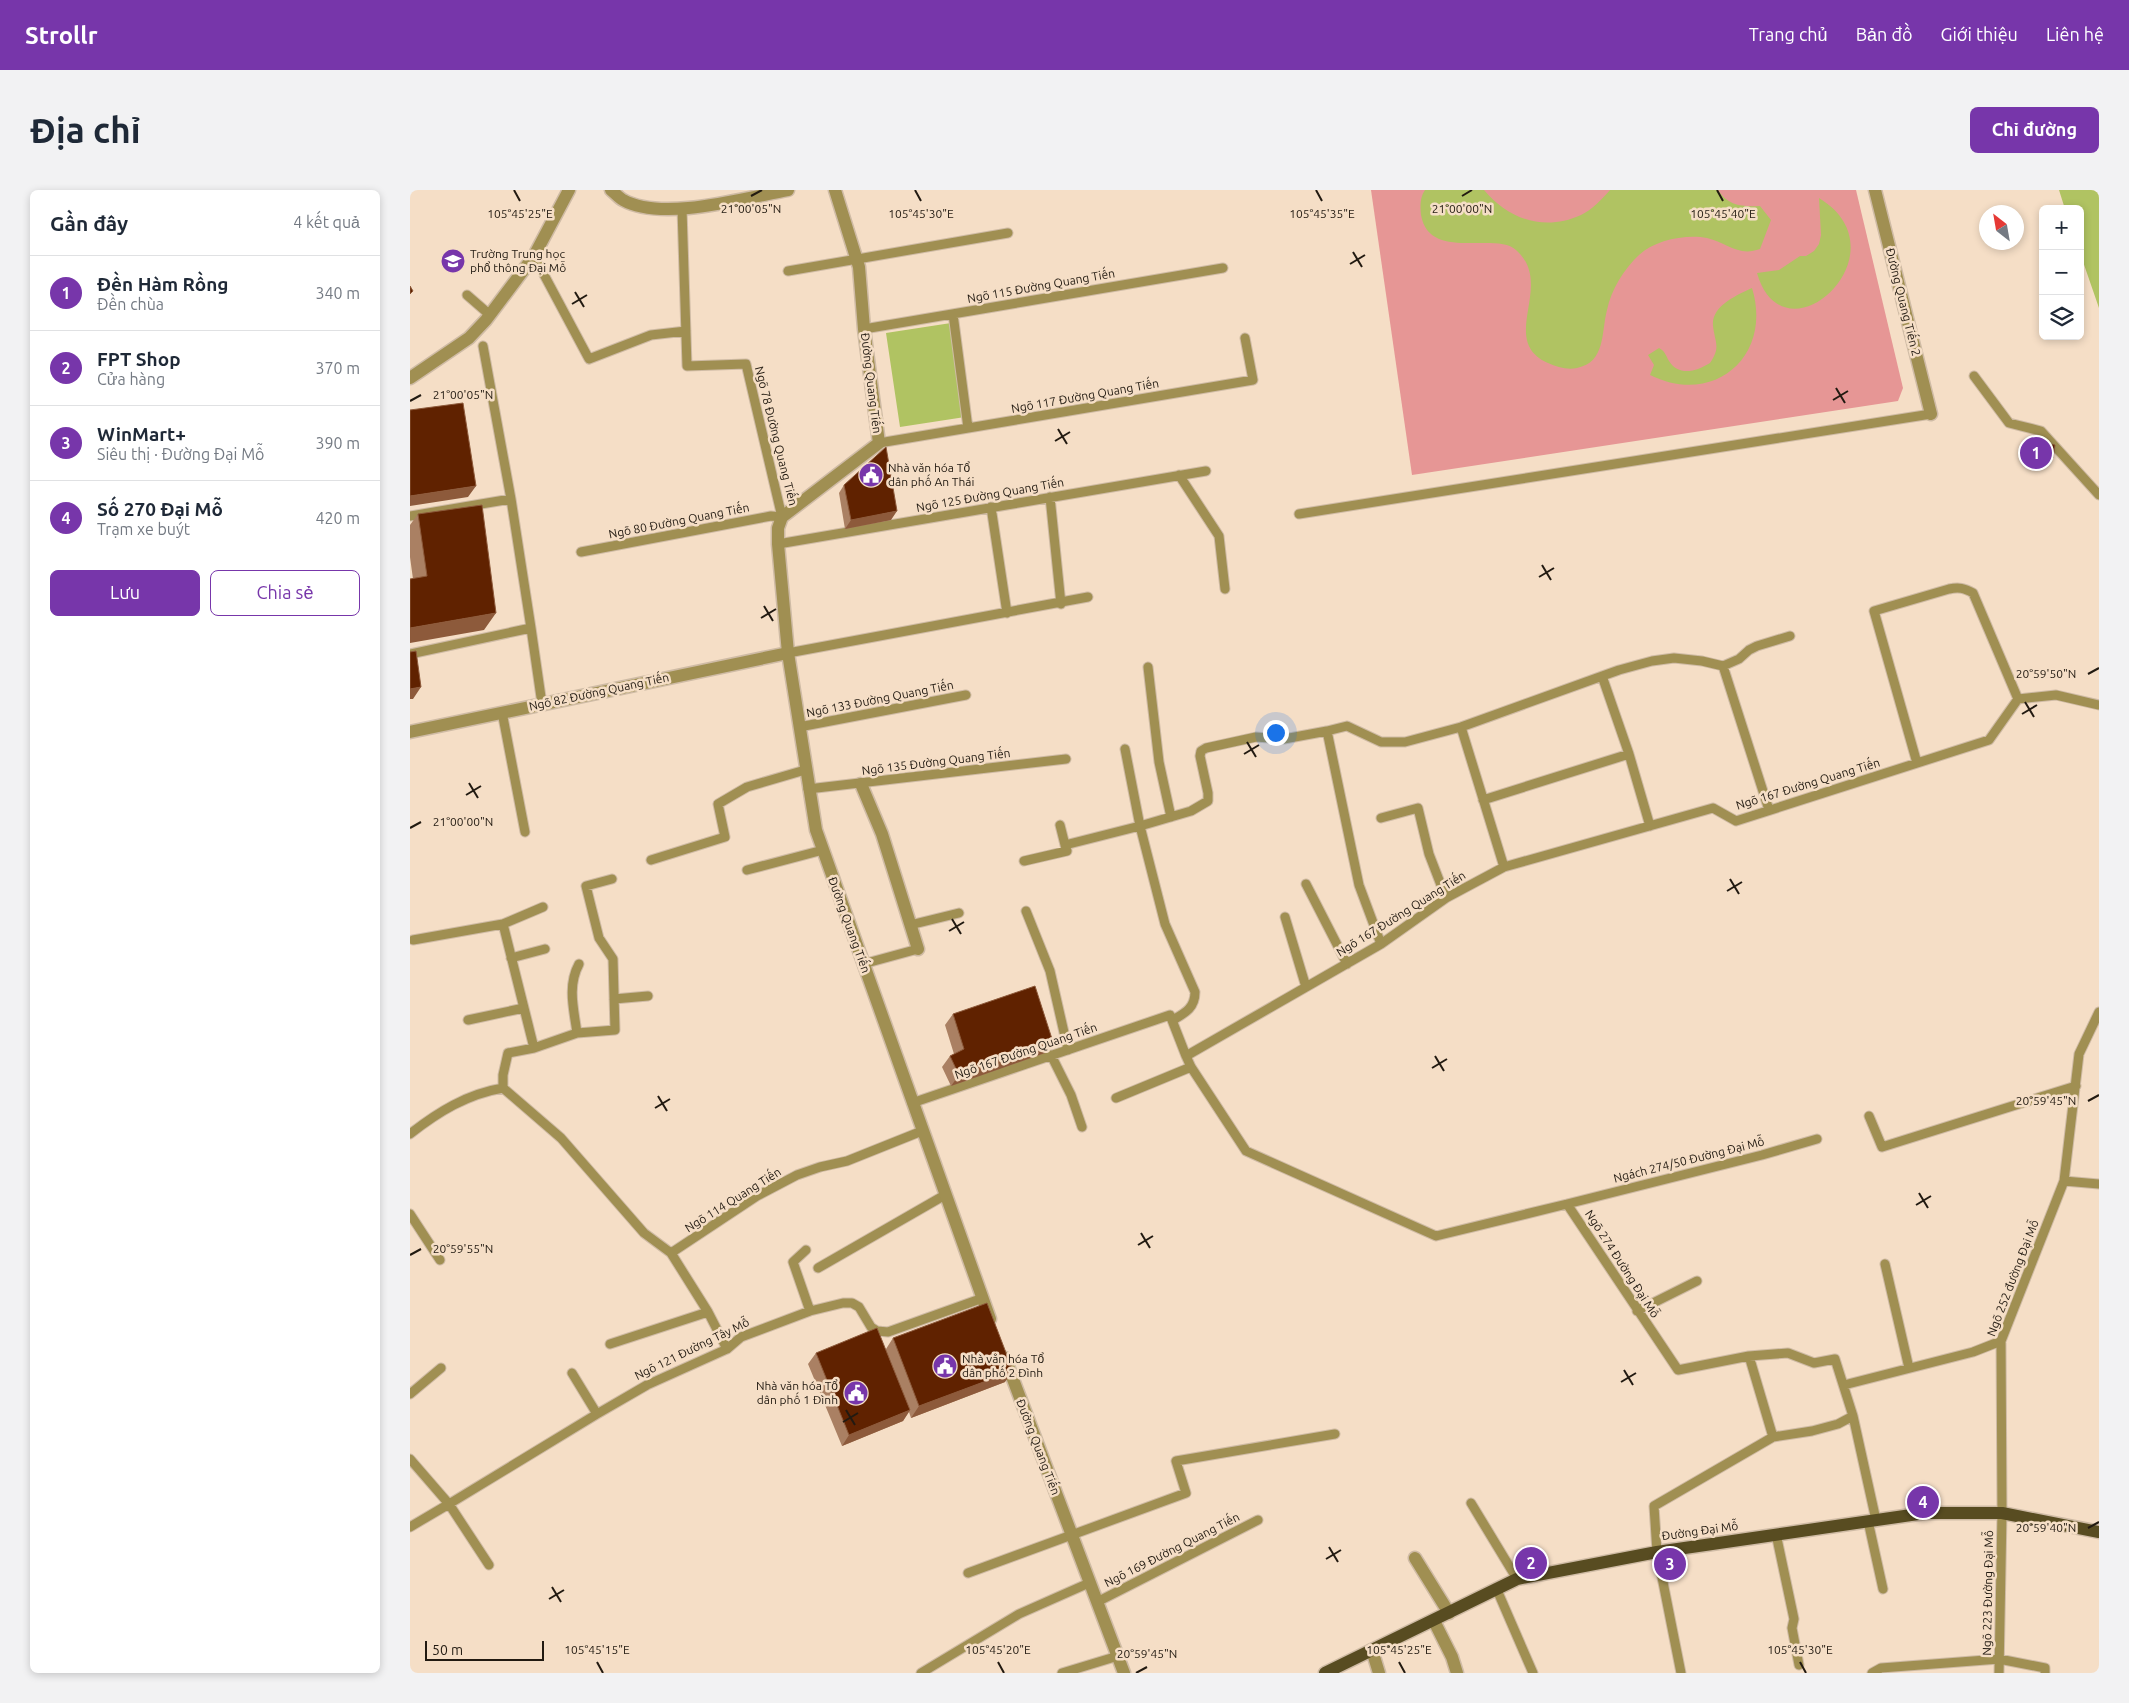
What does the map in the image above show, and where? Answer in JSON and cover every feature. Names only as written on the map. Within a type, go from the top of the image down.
[{"type":"main road","name":"Đường Đại Mỗ","points":[[1329,1672],[1517,1579],[1657,1552],[1925,1513],[2002,1513],[2099,1532]]},
{"type":"street","points":[[410,378],[469,338],[490,315],[534,256],[569,190]]},
{"type":"street","points":[[611,190],[622,200],[653,209],[682,209],[788,190]]},
{"type":"street","name":"Đường Quang Tiến","points":[[835,190],[859,267],[864,329],[879,443],[782,517],[778,528],[788,653],[808,789],[822,850],[944,1195],[998,1345],[1124,1673]]},
{"type":"street","name":"Đường Quang Tiến 2","points":[[1875,190],[1930,414]]},
{"type":"street","name":"Ngõ 82 Đường Quang Tiến","points":[[410,732],[788,653]]},
{"type":"street","points":[[861,784],[882,834],[918,949]]},
{"type":"street","points":[[1415,1558],[1449,1613]]},
{"type":"street","points":[[1434,1620],[1452,1657],[1457,1673]]},
{"type":"street","points":[[1372,1650],[1379,1673]]},
{"type":"lane","points":[[534,256],[589,359],[651,336],[686,331],[682,209]]},
{"type":"lane","points":[[788,271],[1008,234]]},
{"type":"lane","name":"Ngõ 115 Đường Quang Tiến","points":[[864,329],[1223,268]]},
{"type":"lane","points":[[467,294],[490,315]]},
{"type":"lane","points":[[953,314],[968,428]]},
{"type":"lane","name":"Ngõ 78 Đường Quang Tiến","points":[[686,331],[687,366],[746,364],[782,517]]},
{"type":"lane","name":"Ngõ 117 Đường Quang Tiến","points":[[879,443],[1253,380],[1245,338]]},
{"type":"lane","points":[[483,346],[511,499],[542,704]]},
{"type":"lane","points":[[1974,376],[2009,423],[2042,431],[2099,495]]},
{"type":"lane","points":[[1300,514],[1930,414]]},
{"type":"lane","name":"Ngõ 125 Đường Quang Tiến","points":[[778,544],[1206,471]]},
{"type":"lane","points":[[1178,476],[1219,536],[1226,589]]},
{"type":"lane","points":[[1050,497],[1061,604]]},
{"type":"lane","points":[[410,516],[511,499]]},
{"type":"lane","points":[[991,507],[1007,613]]},
{"type":"lane","name":"Ngõ 80 Đường Quang Tiến","points":[[581,552],[771,516],[782,517]]},
{"type":"lane","points":[[1917,763],[1874,611],[1958,587],[1973,593],[2018,699],[2056,695],[2099,705]]},
{"type":"lane","points":[[788,653],[1061,604],[1088,597]]},
{"type":"lane","points":[[410,654],[531,628]]},
{"type":"lane","points":[[1065,845],[1191,811],[1208,800],[1200,756],[1201,752],[1206,748],[1256,737],[1284,740],[1347,726],[1382,742],[1404,742],[1461,727],[1602,676],[1652,662],[1674,658],[1702,661],[1723,666],[1739,659],[1757,646],[1790,636]]},
{"type":"lane","points":[[1723,666],[1769,810]]},
{"type":"lane","points":[[1148,667],[1159,762],[1171,817]]},
{"type":"lane","points":[[1602,676],[1629,754],[1650,826]]},
{"type":"lane","name":"Ngõ 133 Đường Quang Tiến","points":[[799,727],[966,695]]},
{"type":"lane","name":"Ngõ 167 Đường Quang Tiến","points":[[1186,1056],[1381,944],[1446,898],[1504,867],[1713,808],[1736,821],[1988,740],[2018,699]]},
{"type":"lane","points":[[502,712],[525,832]]},
{"type":"lane","points":[[1461,727],[1504,867]]},
{"type":"lane","points":[[1327,731],[1359,886],[1381,944]]},
{"type":"lane","points":[[1125,749],[1140,826],[1165,924],[1194,992],[1195,1002],[1173,1020],[1191,1067],[1246,1151],[1436,1236],[1567,1204]]},
{"type":"lane","points":[[1482,800],[1629,754]]},
{"type":"lane","name":"Ngõ 135 Đường Quang Tiến","points":[[808,789],[1066,759]]},
{"type":"lane","points":[[651,860],[725,837],[718,804],[747,787],[805,770]]},
{"type":"lane","points":[[1381,818],[1418,808],[1429,854],[1446,898]]},
{"type":"lane","points":[[1024,861],[1066,851],[1060,825]]},
{"type":"lane","points":[[747,870],[822,850]]},
{"type":"lane","points":[[612,879],[586,886],[598,938],[613,959],[615,1030],[578,1033],[534,1048],[508,1053],[502,1075],[503,1088],[561,1138],[644,1232],[671,1253],[708,1312],[728,1349]]},
{"type":"lane","points":[[1306,884],[1347,964]]},
{"type":"lane","points":[[413,940],[503,924],[543,907]]},
{"type":"lane","points":[[1026,911],[1050,971],[1068,1050]]},
{"type":"lane","points":[[910,925],[959,913]]},
{"type":"lane","points":[[1285,917],[1306,987]]},
{"type":"lane","points":[[503,924],[534,1048]]},
{"type":"lane","points":[[511,958],[545,949]]},
{"type":"lane","points":[[863,964],[918,949]]},
{"type":"lane","points":[[578,1033],[572,982],[579,964]]},
{"type":"lane","points":[[614,999],[648,996]]},
{"type":"lane","points":[[468,1020],[524,1008]]},
{"type":"lane","name":"Ngõ 252 đường Đại Mỗ","points":[[2002,1513],[2001,1341],[2064,1182],[2079,1054],[2099,1012]]},
{"type":"lane","name":"Ngõ 167 Đường Quang Tiến","points":[[912,1103],[1170,1015],[1173,1020]]},
{"type":"lane","points":[[1050,1055],[1071,1095],[1082,1127]]},
{"type":"lane","points":[[1116,1098],[1191,1067]]},
{"type":"lane","points":[[1869,1116],[1882,1147],[2076,1086]]},
{"type":"lane","points":[[410,1134],[435,1114],[481,1091],[503,1088]]},
{"type":"lane","name":"Ngõ 114 Quang Tiến","points":[[671,1253],[757,1196],[797,1175],[820,1167],[847,1161],[922,1131]]},
{"type":"lane","name":"Ngách 274/50 Đường Đại Mỗ","points":[[1567,1204],[1762,1155],[1817,1138]]},
{"type":"lane","points":[[2064,1182],[2099,1184]]},
{"type":"lane","points":[[818,1268],[944,1195]]},
{"type":"lane","name":"Ngõ 274 Đường Đại Mỗ","points":[[1567,1204],[1636,1311],[1678,1370],[1749,1356],[1788,1354],[1814,1363],[1835,1359],[1853,1416],[1883,1589]]},
{"type":"lane","points":[[410,1214],[440,1260]]},
{"type":"lane","points":[[806,1250],[793,1262],[810,1311]]},
{"type":"lane","points":[[1885,1264],[1909,1368]]},
{"type":"lane","points":[[1636,1311],[1697,1281]]},
{"type":"lane","points":[[866,1338],[871,1327],[882,1333],[898,1330],[982,1298]]},
{"type":"lane","name":"Ngõ 121 Đường Tây Mỗ","points":[[410,1527],[647,1385],[728,1349],[741,1337],[833,1304],[852,1303],[864,1313],[871,1327]]},
{"type":"lane","points":[[610,1344],[708,1312]]},
{"type":"lane","points":[[1844,1385],[1973,1352],[2001,1341]]},
{"type":"lane","points":[[1749,1356],[1773,1437]]},
{"type":"lane","points":[[410,1394],[441,1368]]},
{"type":"lane","points":[[572,1373],[597,1414]]},
{"type":"lane","points":[[1681,1673],[1657,1552],[1654,1506],[1773,1437],[1838,1424],[1853,1416]]},
{"type":"lane","points":[[968,1572],[1186,1493],[1176,1461],[1335,1434]]},
{"type":"lane","points":[[410,1459],[449,1504],[490,1565]]},
{"type":"lane","points":[[1471,1503],[1517,1579]]},
{"type":"lane","name":"Ngõ 223 Đường Đại Mỗ","points":[[1999,1673],[2002,1513]]},
{"type":"lane","name":"Ngõ 169 Đường Quang Tiến","points":[[1097,1602],[1258,1520]]},
{"type":"lane","points":[[1776,1534],[1794,1619],[1792,1628],[1800,1665]]},
{"type":"lane","points":[[921,1673],[1019,1614],[1089,1583]]},
{"type":"lane","points":[[1497,1590],[1534,1673]]},
{"type":"lane","points":[[1062,1673],[1118,1656]]},
{"type":"lane","points":[[1872,1673],[1881,1668],[1999,1659],[2045,1668],[2045,1673]]},
{"type":"shaded area","points":[[1371,190],[1856,190],[1903,388],[1898,401],[1412,475]]},
{"type":"shaded area","points":[[1425,190],[1484,190],[1504,209],[1515,215],[1528,220],[1554,222],[1567,220],[1585,213],[1597,204],[1610,190],[1718,190],[1726,199],[1736,204],[1760,206],[1771,220],[1760,249],[1752,251],[1739,250],[1707,238],[1690,237],[1671,239],[1653,245],[1639,255],[1619,280],[1609,302],[1603,337],[1598,353],[1586,365],[1573,369],[1558,367],[1548,363],[1534,353],[1527,341],[1526,326],[1531,279],[1527,264],[1516,250],[1507,245],[1494,243],[1449,242],[1436,238],[1427,229],[1421,215],[1421,202]]},
{"type":"shaded area","points":[[2059,190],[2099,190],[2099,308],[2084,265],[2084,205],[2064,205]]},
{"type":"shaded area","points":[[1819,198],[1843,221],[1851,246],[1846,270],[1832,291],[1812,305],[1791,309],[1771,299],[1757,273],[1779,270],[1800,256],[1806,256],[1814,251],[1819,244],[1821,235]]},
{"type":"shaded area","points":[[1752,288],[1756,313],[1754,335],[1746,354],[1733,369],[1716,379],[1696,384],[1674,383],[1650,375],[1654,365],[1648,355],[1659,348],[1673,366],[1683,371],[1694,370],[1710,363],[1716,349],[1713,319],[1716,313],[1726,302]]},
{"type":"shaded area","points":[[951,323],[965,417],[900,427],[886,333]]},
{"type":"building","points":[[463,403],[476,486],[410,496],[410,410]]},
{"type":"building","points":[[2027,438],[2055,445],[2053,458],[2024,450]]},
{"type":"building","name":"Nhà văn hóa Tổ dân phố An Thái","points":[[886,447],[897,511],[851,520],[844,485]]},
{"type":"building","points":[[482,505],[496,613],[410,628],[410,579],[427,576],[418,514]]},
{"type":"building","points":[[416,651],[421,687],[410,689],[410,652]]},
{"type":"building","points":[[1035,986],[1053,1042],[959,1075],[950,1056],[964,1049],[953,1014]]},
{"type":"building","name":"Nhà văn hóa Tổ dân phố 2 Đình","points":[[987,1303],[1013,1371],[919,1406],[893,1338]]},
{"type":"building","name":"Nhà văn hóa Tổ dân phố 1 Đình","points":[[877,1328],[910,1410],[849,1435],[816,1353]]},
{"type":"place","name":"Trường Trung học phổ thông Đại Mỗ","points":[[453,261]]},
{"type":"place","name":"Đền Hàm Rồng","points":[[2036,453]]},
{"type":"place","name":"Nhà văn hóa Tổ dân phố An Thái","points":[[871,475]]},
{"type":"place","name":"Nhà văn hóa Tổ dân phố 2 Đình","points":[[945,1366]]},
{"type":"place","name":"Nhà văn hóa Tổ dân phố 1 Đình","points":[[856,1393]]},
{"type":"place","name":"Số 270 Đại Mỗ","points":[[1923,1502]]},
{"type":"place","name":"FPT Shop","points":[[1531,1563]]},
{"type":"place","name":"WinMart+","points":[[1670,1564]]}]
